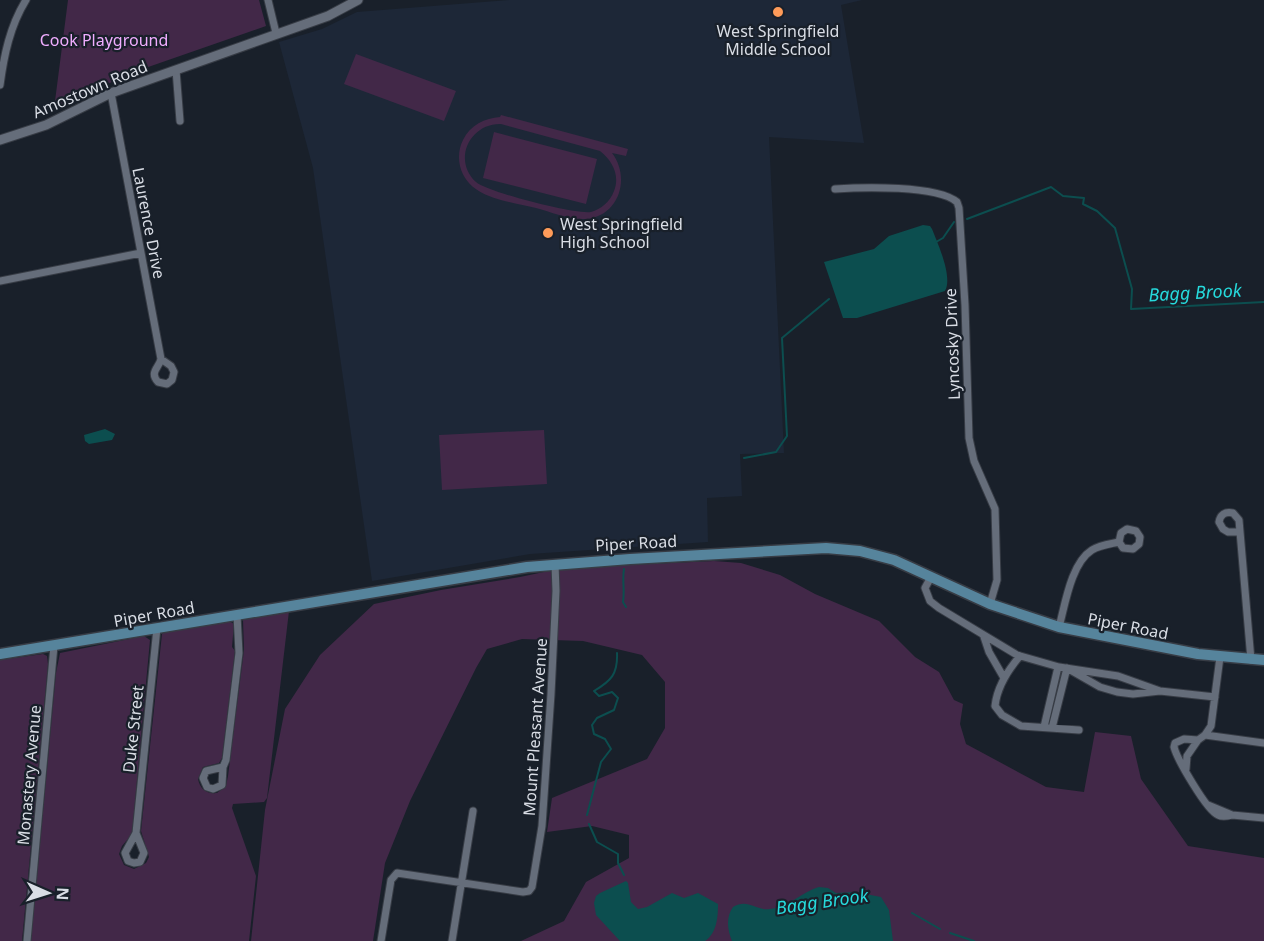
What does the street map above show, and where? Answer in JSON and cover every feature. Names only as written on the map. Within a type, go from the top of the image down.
[{"type":"main road","name":"Piper Road","points":[[0,654],[555,564],[826,548],[879,555],[902,563],[990,604],[1059,627],[1111,639],[1220,657],[1264,660]]},
{"type":"street","points":[[0,85],[9,38],[26,0]]},
{"type":"street","points":[[268,0],[276,33]]},
{"type":"street","name":"Amostown Road","points":[[0,141],[46,125],[111,93],[328,16],[358,0]]},
{"type":"street","points":[[176,70],[180,121]]},
{"type":"street","name":"Laurence Drive","points":[[111,93],[161,359]]},
{"type":"street","name":"Lyncosky Drive","points":[[835,189],[876,188],[915,191],[942,194],[957,202],[965,298],[969,438],[974,461],[995,509],[997,580],[990,604]]},
{"type":"street","points":[[0,281],[141,253]]},
{"type":"street","points":[[1240,531],[1251,660]]},
{"type":"street","points":[[1059,627],[1073,578],[1082,560],[1087,553],[1099,547],[1119,542]]},
{"type":"street","name":"Mount Pleasant Avenue","points":[[460,882],[521,891],[529,891],[533,883],[542,826],[554,660],[555,564]]},
{"type":"street","points":[[931,577],[925,588],[930,601],[984,637],[1020,656],[1058,667],[1118,676],[1160,691]]},
{"type":"street","points":[[223,767],[226,760],[239,653],[237,615]]},
{"type":"street","name":"Duke Street","points":[[136,833],[157,628]]},
{"type":"street","points":[[984,637],[989,652],[1004,678]]},
{"type":"street","name":"Monastery Avenue","points":[[27,941],[54,646]]},
{"type":"street","points":[[1020,656],[1004,678],[996,699],[995,706],[1002,715],[1021,726],[1079,730]]},
{"type":"street","points":[[1187,774],[1185,765],[1187,756],[1211,726],[1220,657]]},
{"type":"street","points":[[1048,728],[1058,667]]},
{"type":"street","points":[[1067,668],[1101,687],[1117,692],[1133,694],[1160,691],[1215,697]]},
{"type":"street","points":[[1048,728],[1067,668]]},
{"type":"street","points":[[1205,735],[1264,743]]},
{"type":"street","points":[[1198,740],[1184,739],[1174,745],[1187,774],[1208,805],[1218,815],[1264,818]]},
{"type":"street","points":[[452,941],[473,811]]},
{"type":"street","points":[[381,941],[393,876],[401,873],[460,882]]},
{"type":"shaded area","name":"West Springfield High School","points":[[509,0],[862,0],[841,5],[864,143],[769,137],[784,453],[740,454],[742,496],[707,498],[708,542],[530,554],[372,581],[313,168],[279,42],[322,29],[357,12]]},
{"type":"green space","name":"Cook Playground","points":[[68,0],[259,0],[266,26],[131,73],[54,109]]},
{"type":"green space","points":[[356,54],[456,91],[444,121],[344,84]]},
{"type":"green space","points":[[501,115],[628,149],[626,156],[612,153],[621,173],[621,184],[614,203],[607,211],[597,216],[586,219],[574,218],[491,197],[471,186],[460,166],[459,153],[462,143],[474,126]],"holes":[[[501,124],[600,151],[609,159],[614,169],[616,185],[608,202],[591,212],[568,210],[496,191],[476,182],[465,164],[465,154],[473,136],[490,125]]]},
{"type":"green space","points":[[494,132],[597,159],[586,204],[483,178]]},
{"type":"green space","points":[[544,430],[547,484],[442,490],[439,435]]},
{"type":"green space","points":[[714,561],[741,563],[780,575],[815,594],[879,621],[915,657],[939,672],[954,700],[963,704],[960,724],[966,744],[1046,787],[1084,792],[1095,732],[1131,736],[1141,779],[1188,846],[1264,858],[1264,941],[521,941],[564,921],[586,882],[629,858],[629,835],[592,826],[547,832],[552,798],[647,759],[665,728],[665,682],[642,655],[583,641],[522,639],[487,649],[410,801],[385,863],[373,941],[251,941],[265,810],[285,709],[320,655],[374,604],[563,568]]},
{"type":"green space","points":[[289,611],[267,798],[264,802],[233,804],[232,808],[256,876],[249,941],[31,941],[56,673],[60,653],[144,636],[150,640],[132,834],[122,846],[119,854],[124,865],[134,869],[146,863],[149,857],[141,831],[162,634],[229,621],[234,624],[232,647],[235,651],[222,758],[219,763],[203,767],[198,779],[204,790],[217,793],[226,786],[228,776],[244,650],[243,620]]},
{"type":"green space","points":[[43,654],[47,656],[48,664],[22,941],[0,941],[0,660]]},
{"type":"water","points":[[923,225],[930,226],[932,229],[941,252],[947,278],[945,291],[857,318],[843,318],[824,262],[874,249],[889,236]]},
{"type":"water","points":[[105,429],[115,434],[112,440],[89,444],[85,441],[84,435]]},
{"type":"water","points":[[626,881],[631,902],[638,909],[647,907],[672,893],[684,898],[698,893],[718,904],[717,919],[712,934],[705,941],[620,941],[596,915],[594,903],[596,896],[600,893]]},
{"type":"water","points":[[819,887],[828,888],[836,893],[855,892],[881,897],[889,910],[893,941],[732,941],[728,923],[733,907],[748,904],[765,909],[777,908]]},
{"type":"waterway","name":"Bagg Brook","points":[[967,219],[1051,187],[1063,196],[1084,198],[1083,204],[1097,211],[1115,228],[1132,289],[1131,309],[1264,302]]},
{"type":"waterway","name":"Bagg Brook","points":[[936,242],[943,238],[954,222]]},
{"type":"waterway","name":"Bagg Brook","points":[[744,458],[776,452],[787,436],[782,338],[829,299]]},
{"type":"waterway","name":"Bagg Brook","points":[[624,569],[623,602],[626,607]]},
{"type":"waterway","name":"Bagg Brook","points":[[587,815],[601,762],[611,749],[605,739],[594,734],[592,725],[597,718],[614,710],[618,698],[612,692],[599,696],[594,691],[605,684],[615,672],[617,653]]},
{"type":"waterway","name":"Bagg Brook","points":[[589,824],[597,842],[618,854],[618,863],[624,875]]},
{"type":"waterway","name":"Bagg Brook","points":[[912,913],[940,929]]},
{"type":"waterway","name":"Bagg Brook","points":[[950,933],[974,941]]},
{"type":"place","name":"West Springfield Middle School","points":[[778,12]]},
{"type":"place","name":"West Springfield High School","points":[[548,233]]}]
